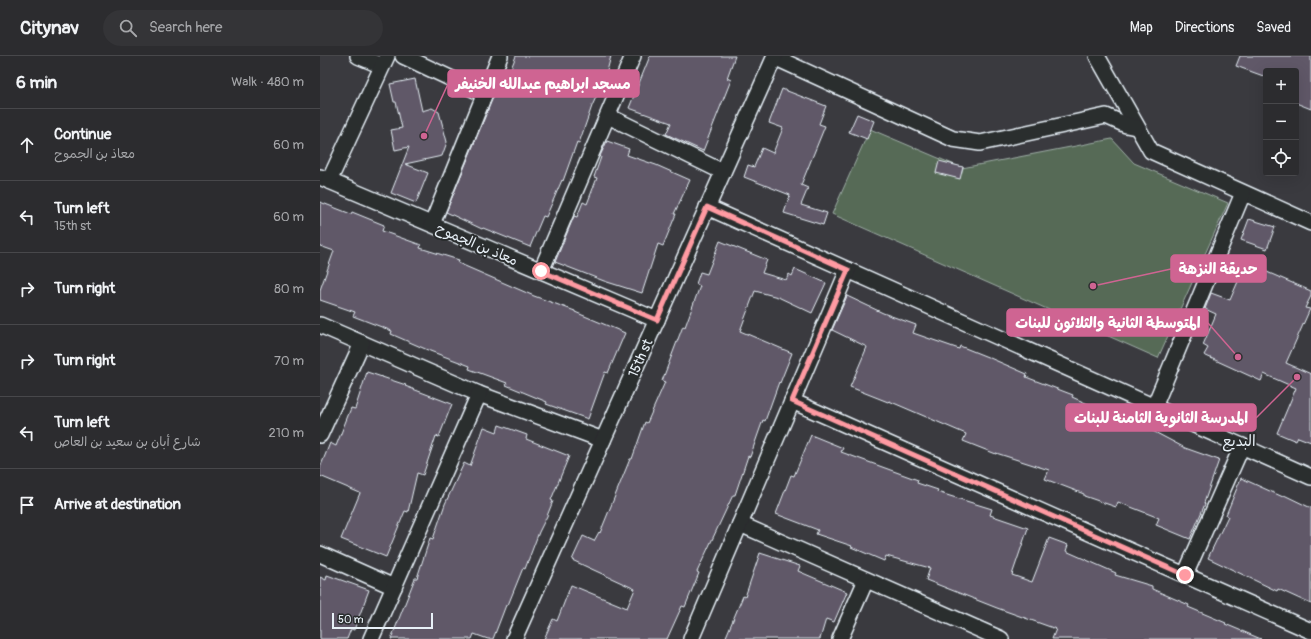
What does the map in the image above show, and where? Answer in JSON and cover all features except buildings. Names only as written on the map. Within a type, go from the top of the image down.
[{"type":"street","points":[[324,179],[385,61],[358,56]]},
{"type":"street","points":[[403,56],[484,94]]},
{"type":"street","points":[[432,224],[500,56]]},
{"type":"street","points":[[541,271],[633,56]]},
{"type":"street","points":[[774,56],[953,139],[980,143],[1106,116],[1126,125],[1136,127]]},
{"type":"street","name":"15th st","points":[[514,639],[774,56]]},
{"type":"street","points":[[1097,56],[1151,151],[1311,223]]},
{"type":"street","points":[[608,116],[723,172]]},
{"type":"street","name":"معاذ بن الجموح","points":[[324,179],[657,320]]},
{"type":"street","points":[[1154,406],[1243,193]]},
{"type":"street","points":[[707,207],[1311,477]]},
{"type":"street","points":[[691,639],[848,270]]},
{"type":"street","points":[[320,325],[479,394],[603,440]]},
{"type":"street","points":[[320,435],[362,343]]},
{"type":"street","points":[[371,639],[479,394]]},
{"type":"street","points":[[792,401],[1311,631]]},
{"type":"street","points":[[1185,575],[1242,446]]},
{"type":"street","points":[[740,524],[1001,639]]},
{"type":"street","points":[[320,554],[394,587]]},
{"type":"street","points":[[840,639],[866,580]]},
{"type":"green space","points":[[870,129],[962,168],[1112,139],[1134,163],[1228,203],[1158,358],[832,214]]},
{"type":"place","name":"مسجد ابراهيم عبدالله الخنيفر","points":[[424,136]]},
{"type":"place","name":"حديقة النزهة","points":[[1093,286]]},
{"type":"place","name":"المتوسطة الثانية والثلاثون للبنات","points":[[1238,357]]},
{"type":"place","name":"المدرسة الثانوية الثامنة للبنات","points":[[1297,377]]},
{"type":"district","name":"البديع","points":[[1239,441]]},
{"type":"route","points":[[541,271],[657,320],[707,207],[848,270],[792,401],[1185,575]]}]
